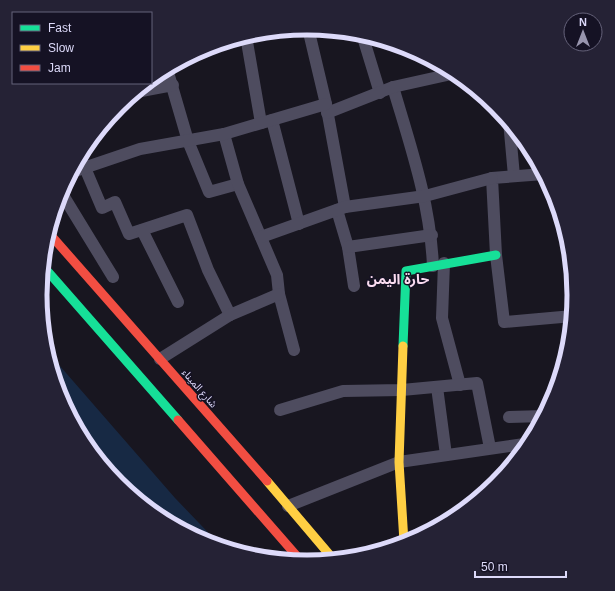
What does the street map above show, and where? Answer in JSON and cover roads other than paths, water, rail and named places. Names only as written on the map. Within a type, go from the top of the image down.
[{"type":"main road","name":"شارع الميناء","points":[[54,238],[160,359],[257,481],[288,506],[330,555]]},
{"type":"main road","points":[[404,537],[400,462],[406,271],[496,255]]},
{"type":"main road","points":[[48,272],[296,555]]},
{"type":"main road","points":[[241,493],[257,481]]},
{"type":"street","points":[[310,35],[326,109],[354,286]]},
{"type":"street","points":[[364,41],[380,93]]},
{"type":"street","points":[[247,42],[266,121],[299,224]]},
{"type":"street","points":[[169,75],[188,141],[209,192],[238,184]]},
{"type":"street","points":[[79,170],[140,149],[224,134],[266,121],[326,109],[380,93],[393,87],[446,75]]},
{"type":"street","points":[[148,90],[173,85]]},
{"type":"street","points":[[393,87],[425,196],[439,265],[442,318],[460,385]]},
{"type":"street","points":[[510,132],[514,176]]},
{"type":"street","points":[[224,134],[238,184],[277,275],[279,294],[294,350]]},
{"type":"street","points":[[83,163],[102,208],[115,202],[129,234],[187,215],[208,270],[230,315]]},
{"type":"street","points":[[260,237],[341,209],[425,196],[492,178],[538,174]]},
{"type":"street","points":[[492,178],[496,255],[504,322],[567,317]]},
{"type":"street","points":[[66,200],[113,277]]},
{"type":"street","points":[[142,230],[178,302]]},
{"type":"street","points":[[348,247],[432,235]]},
{"type":"street","points":[[160,359],[230,315],[279,294]]},
{"type":"street","points":[[280,410],[343,391],[402,390],[477,383],[490,448]]},
{"type":"street","points":[[437,387],[446,455]]},
{"type":"street","points":[[509,417],[538,416]]},
{"type":"street","points":[[288,506],[400,462],[521,444]]},
{"type":"water","points":[[56,361],[175,498],[213,538],[177,521],[149,502],[123,480],[101,454],[82,426],[67,395]]},
{"type":"district","name":"حارة اليمن","points":[[398,279]]}]
